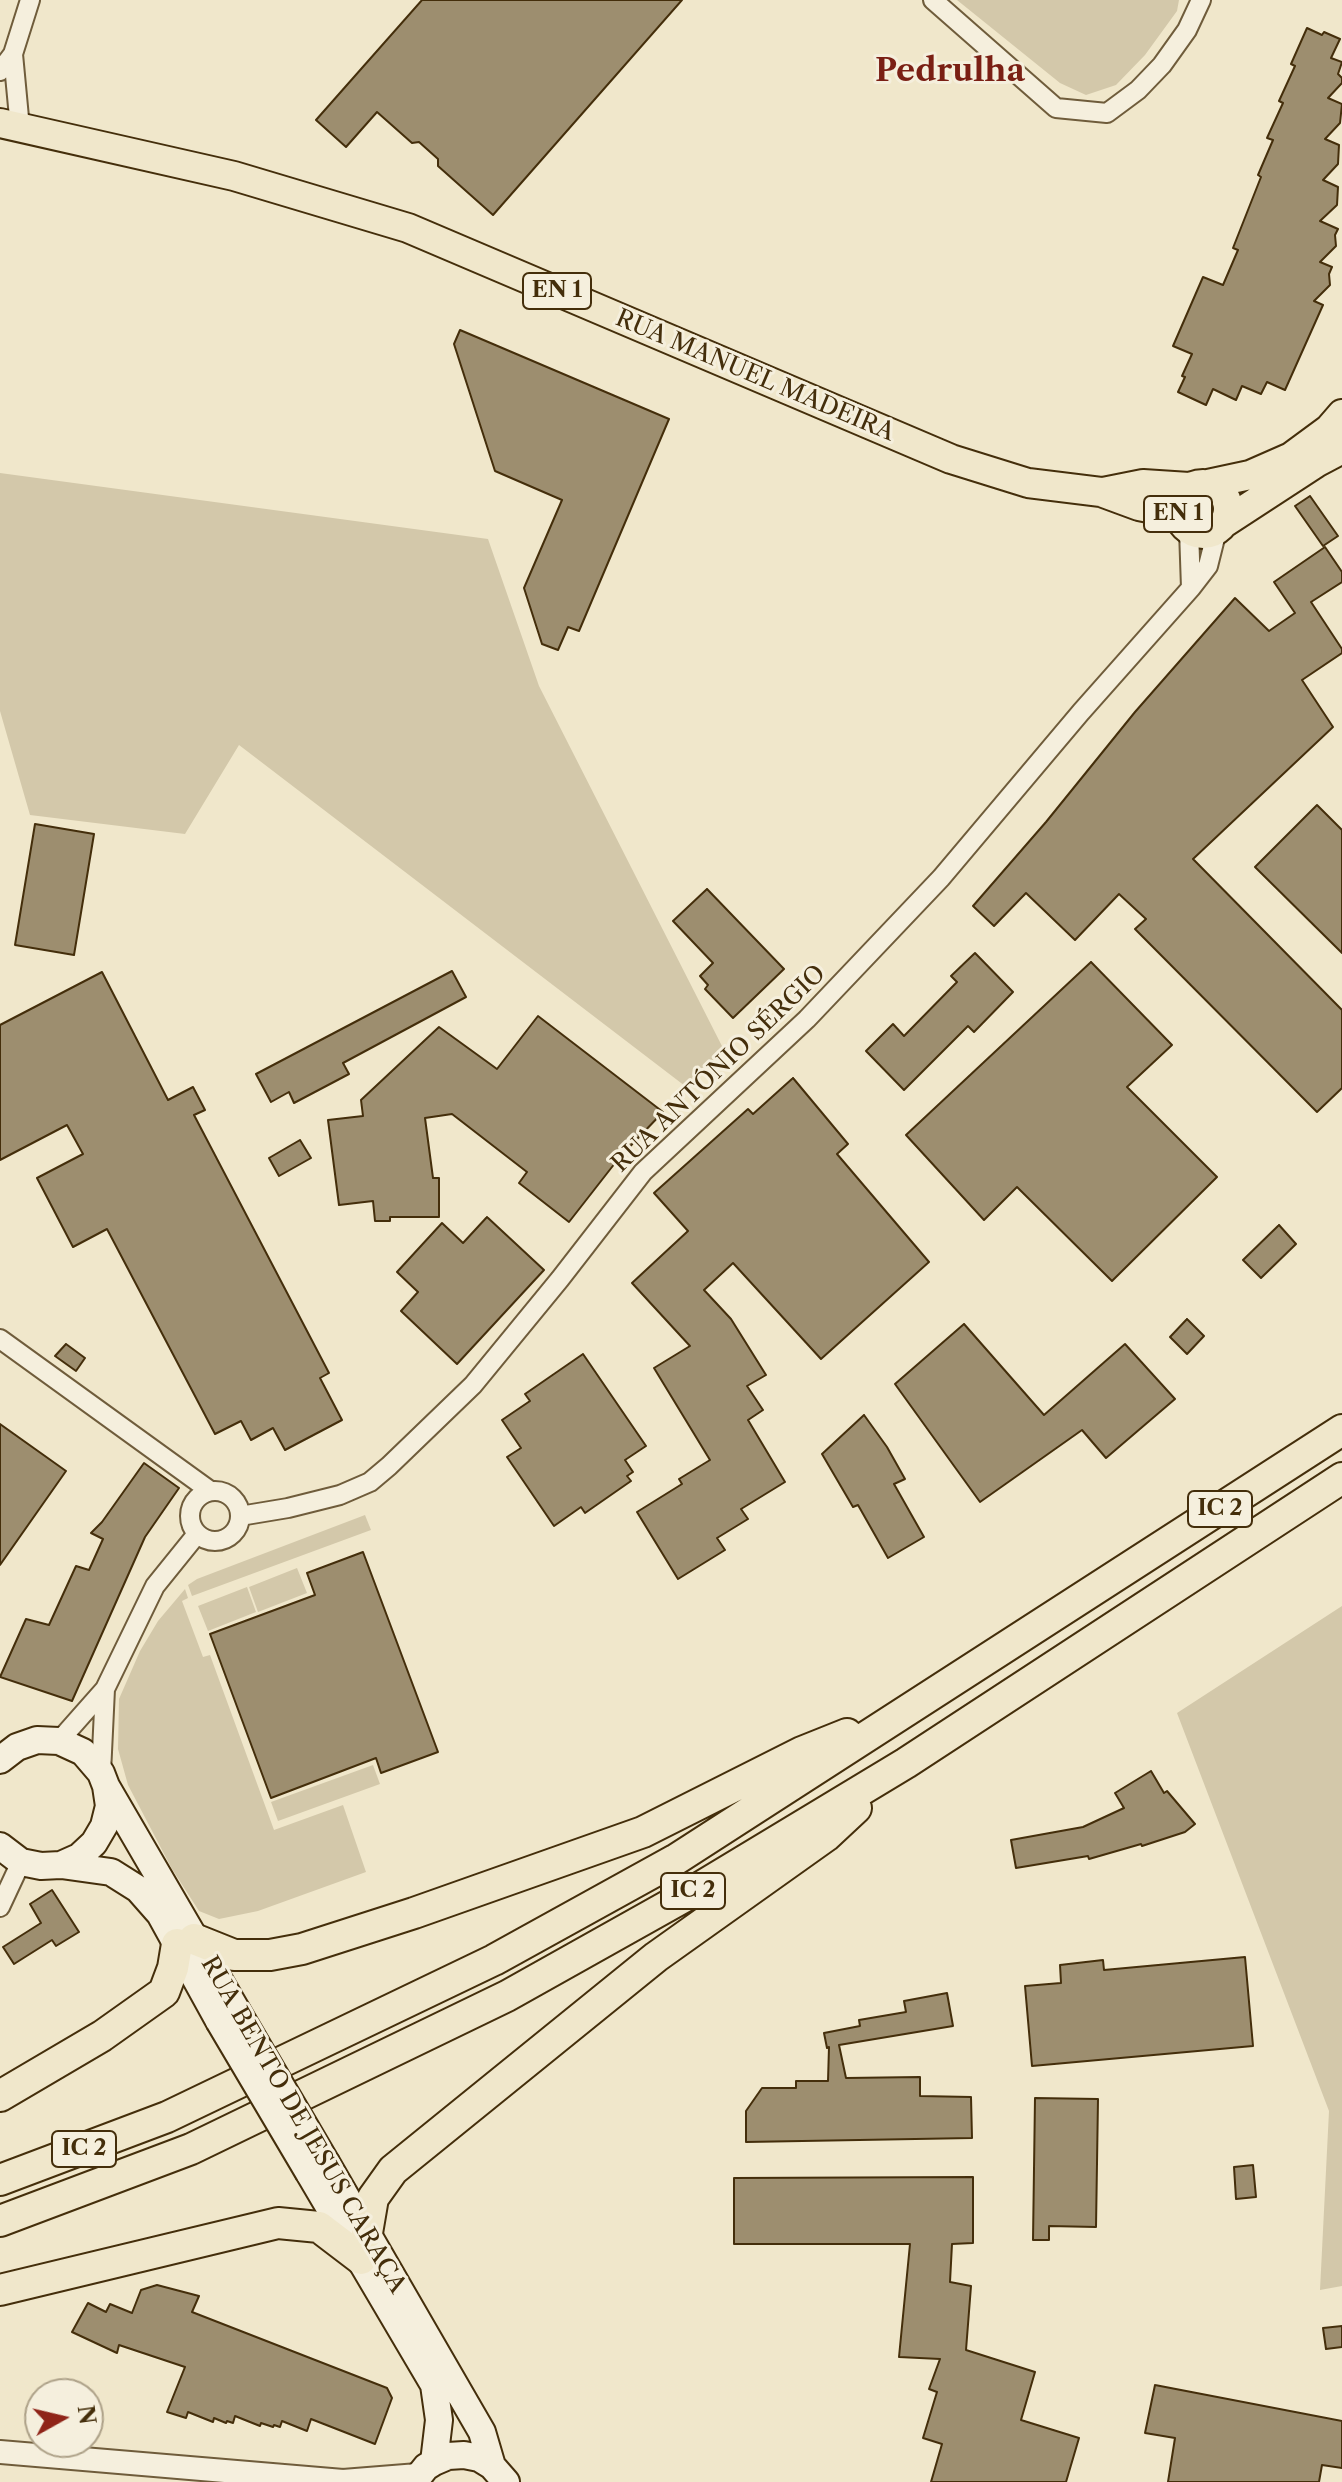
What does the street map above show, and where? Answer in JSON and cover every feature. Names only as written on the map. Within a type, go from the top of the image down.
[{"type":"highway","name":"IC 2","points":[[0,2180],[167,2117],[494,1960],[675,1860],[1342,1430]]},
{"type":"highway","name":"IC 2","points":[[0,2221],[191,2149],[507,1996],[689,1894],[906,1763],[1342,1478]]},
{"type":"highway","points":[[0,2096],[102,2036],[164,1992],[186,1941],[234,1955],[270,1955],[302,1949],[643,1832],[802,1752],[912,1708]]},
{"type":"highway","points":[[0,2290],[278,2223],[319,2227],[364,2246],[373,2198],[393,2170],[656,1957],[826,1836],[906,1763]]},
{"type":"main road","name":"RUA MANUEL MADEIRA","points":[[10,125],[234,176],[408,228],[951,459],[1028,483],[1101,492],[1184,522]]},
{"type":"main road","name":"RUA MANUEL MADEIRA","points":[[1101,492],[1143,484],[1199,486],[1250,475],[1291,457],[1329,429],[1342,414]]},
{"type":"main road","name":"EN 1","points":[[1221,527],[1228,514],[1228,504],[1218,488],[1199,486],[1178,504],[1184,522],[1198,534],[1208,534],[1221,527],[1316,463],[1342,449]]},
{"type":"main road","points":[[0,1740],[48,1741]]},
{"type":"main road","points":[[0,1760],[17,1747],[48,1741]]},
{"type":"main road","name":"RUA BENTO DE JESUS CARAÇA","points":[[48,1741],[83,1752],[104,1779],[186,1941],[228,2016],[364,2246],[482,2432],[502,2478]]},
{"type":"main road","points":[[61,1865],[79,1857],[94,1843],[104,1826],[109,1806],[104,1779]]},
{"type":"main road","name":"RUA BENTO DE JESUS CARAÇA","points":[[11,1854],[41,1866],[61,1865],[111,1872],[138,1889],[186,1941]]},
{"type":"main road","name":"RUA BENTO DE JESUS CARAÇA","points":[[364,2246],[434,2385],[439,2420],[422,2473]]},
{"type":"main road","points":[[422,2473],[448,2456],[464,2455],[479,2458],[502,2478]]},
{"type":"street","points":[[10,125],[13,54],[30,0]]},
{"type":"street","points":[[933,0],[1056,108],[1107,113],[1138,90],[1162,65],[1187,30],[1201,0]]},
{"type":"street","points":[[0,71],[13,54]]},
{"type":"street","points":[[1184,522],[1191,588]]},
{"type":"street","name":"RUA ANTÓNIO SÉRGIO","points":[[240,1516],[340,1495],[370,1482],[473,1385],[643,1172],[807,1019],[941,878],[1191,588],[1208,566],[1221,527]]},
{"type":"street","points":[[0,1339],[209,1490]]},
{"type":"street","points":[[209,1490],[221,1490],[231,1495],[238,1505],[240,1516],[238,1527],[230,1536],[219,1541],[207,1540],[197,1534],[190,1522],[190,1508],[197,1497],[209,1490]]},
{"type":"street","points":[[48,1741],[105,1689],[155,1586],[197,1534]]},
{"type":"street","points":[[104,1779],[105,1689]]},
{"type":"street","points":[[0,1907],[11,1854]]},
{"type":"street","points":[[0,2452],[344,2482],[422,2473]]},
{"type":"shaded area","points":[[957,0],[1179,0],[1177,11],[1145,55],[1116,85],[1086,95],[1060,83]]},
{"type":"shaded area","points":[[0,473],[488,539],[539,686],[725,1052],[685,1086],[239,745],[185,834],[30,815],[0,711]]},
{"type":"shaded area","points":[[365,1515],[371,1530],[192,1596],[188,1585],[197,1579]]},
{"type":"shaded area","points":[[297,1568],[307,1593],[258,1612],[249,1587]]},
{"type":"shaded area","points":[[247,1587],[256,1612],[208,1631],[198,1606]]},
{"type":"shaded area","points":[[185,1589],[188,1598],[182,1601],[203,1657],[210,1655],[274,1830],[343,1805],[366,1872],[258,1911],[219,1919],[199,1911],[172,1869],[128,1785],[118,1749],[119,1699],[140,1651],[158,1621]]},
{"type":"shaded area","points":[[1342,1606],[1342,2286],[1320,2290],[1329,2111],[1177,1713]]},
{"type":"shaded area","points":[[373,1765],[380,1784],[278,1821],[271,1802]]},
{"type":"building","points":[[422,0],[682,0],[493,215],[438,166],[438,159],[419,142],[412,143],[377,112],[346,147],[316,120]]},
{"type":"building","points":[[1307,28],[1340,39],[1331,58],[1342,62],[1338,74],[1342,83],[1328,98],[1342,104],[1340,123],[1325,139],[1339,145],[1338,164],[1323,180],[1338,187],[1337,205],[1320,221],[1338,229],[1336,246],[1320,262],[1332,267],[1330,285],[1314,301],[1323,305],[1285,390],[1267,382],[1261,394],[1242,386],[1236,400],[1213,389],[1206,405],[1178,392],[1192,354],[1173,346],[1203,277],[1223,285],[1238,250],[1233,248],[1273,140],[1267,138],[1283,103],[1279,101],[1295,66],[1291,64]]},
{"type":"building","points":[[460,330],[669,419],[579,631],[568,627],[558,650],[542,644],[524,588],[562,500],[495,471],[454,344]]},
{"type":"building","points":[[1310,496],[1338,536],[1323,546],[1295,506]]},
{"type":"building","points":[[1325,547],[1342,572],[1342,582],[1311,602],[1342,653],[1302,680],[1333,727],[1193,859],[1342,1010],[1342,1088],[1317,1112],[1135,929],[1146,919],[1119,894],[1075,940],[1026,893],[994,926],[973,906],[1235,598],[1269,631],[1295,613],[1274,582]]},
{"type":"building","points":[[1317,805],[1342,830],[1342,953],[1255,867]]},
{"type":"building","points":[[35,824],[94,834],[74,955],[15,945]]},
{"type":"building","points":[[707,889],[784,969],[733,1018],[705,989],[708,985],[700,976],[713,963],[673,921]]},
{"type":"building","points":[[975,953],[1013,992],[974,1032],[968,1026],[904,1090],[866,1051],[893,1024],[904,1036],[957,982],[951,976]]},
{"type":"building","points":[[1091,962],[1172,1045],[1127,1087],[1217,1177],[1112,1281],[1017,1187],[984,1220],[906,1135]]},
{"type":"building","points":[[452,971],[466,997],[343,1063],[349,1074],[294,1103],[289,1092],[271,1102],[256,1074]]},
{"type":"building","points":[[102,972],[168,1100],[193,1087],[205,1110],[194,1115],[329,1373],[320,1378],[342,1420],[285,1450],[273,1428],[251,1440],[241,1421],[215,1434],[107,1229],[73,1247],[37,1178],[83,1154],[67,1125],[0,1160],[0,1025]]},
{"type":"building","points":[[538,1016],[663,1112],[619,1158],[569,1222],[519,1183],[527,1172],[452,1114],[425,1118],[433,1178],[439,1178],[439,1217],[390,1217],[390,1221],[375,1221],[373,1201],[339,1205],[328,1120],[363,1116],[361,1100],[439,1027],[497,1069]]},
{"type":"building","points":[[793,1078],[848,1144],[837,1154],[929,1262],[821,1359],[733,1263],[704,1290],[731,1319],[766,1375],[747,1386],[763,1410],[748,1420],[785,1482],[741,1509],[748,1519],[717,1538],[725,1550],[678,1579],[637,1512],[682,1484],[679,1479],[710,1460],[654,1368],[690,1346],[632,1283],[688,1231],[654,1193],[748,1109],[753,1114]]},
{"type":"building","points":[[300,1140],[311,1158],[279,1176],[269,1158]]},
{"type":"building","points":[[487,1217],[544,1270],[457,1364],[401,1311],[418,1292],[397,1272],[442,1223],[463,1243]]},
{"type":"building","points":[[1279,1225],[1296,1244],[1261,1278],[1243,1260]]},
{"type":"building","points":[[1187,1319],[1204,1336],[1187,1354],[1170,1337]]},
{"type":"building","points":[[964,1324],[1044,1415],[1125,1344],[1175,1399],[1106,1458],[1082,1430],[980,1502],[895,1384]]},
{"type":"building","points":[[66,1344],[85,1358],[76,1371],[55,1356]]},
{"type":"building","points":[[583,1354],[646,1446],[625,1460],[633,1472],[627,1476],[631,1481],[585,1513],[581,1507],[554,1526],[507,1457],[521,1448],[502,1420],[530,1401],[525,1394]]},
{"type":"building","points":[[864,1415],[905,1479],[894,1484],[924,1537],[888,1558],[858,1505],[853,1507],[822,1454]]},
{"type":"building","points":[[0,1424],[66,1471],[0,1565]]},
{"type":"building","points":[[144,1463],[179,1488],[145,1537],[72,1701],[0,1677],[26,1619],[49,1625],[76,1566],[89,1570],[103,1539],[91,1533]]},
{"type":"building","points":[[363,1552],[438,1752],[381,1773],[376,1758],[271,1798],[210,1634],[315,1595],[307,1573]]},
{"type":"building","points":[[1151,1771],[1164,1793],[1167,1791],[1195,1824],[1185,1832],[1089,1859],[1088,1856],[1016,1868],[1011,1840],[1083,1827],[1124,1808],[1115,1793]]},
{"type":"building","points":[[52,1890],[79,1932],[56,1946],[52,1940],[14,1964],[3,1947],[41,1923],[30,1904]]},
{"type":"building","points":[[1245,1957],[1253,2046],[1032,2066],[1025,1986],[1061,1983],[1060,1965],[1103,1960],[1104,1970]]},
{"type":"building","points":[[947,1993],[953,2026],[839,2045],[846,2078],[920,2077],[920,2096],[971,2097],[972,2138],[746,2142],[746,2111],[762,2088],[796,2088],[796,2081],[828,2081],[829,2047],[824,2033],[860,2026],[859,2020],[906,2012],[904,2001]]},
{"type":"building","points":[[1035,2098],[1098,2099],[1096,2227],[1049,2226],[1049,2240],[1033,2240]]},
{"type":"building","points":[[1253,2165],[1256,2197],[1236,2199],[1234,2167]]},
{"type":"building","points":[[973,2177],[973,2243],[952,2244],[950,2282],[971,2286],[966,2350],[1035,2372],[1021,2420],[1079,2438],[1066,2482],[931,2482],[942,2444],[923,2438],[937,2392],[929,2389],[940,2359],[899,2357],[910,2244],[734,2244],[734,2178]]},
{"type":"building","points":[[157,2285],[199,2296],[192,2312],[387,2388],[392,2398],[375,2444],[311,2419],[307,2431],[282,2421],[280,2427],[261,2423],[260,2426],[235,2416],[233,2423],[226,2423],[214,2418],[213,2422],[188,2412],[186,2418],[167,2412],[185,2367],[119,2345],[117,2353],[72,2332],[88,2303],[106,2312],[110,2304],[132,2313],[141,2290]]},
{"type":"building","points":[[1342,2326],[1342,2347],[1326,2349],[1323,2328]]},
{"type":"building","points":[[1155,2385],[1342,2421],[1342,2468],[1322,2465],[1319,2482],[1168,2482],[1175,2438],[1145,2433]]},
{"type":"district","name":"Pedrulha","points":[[950,72]]}]
